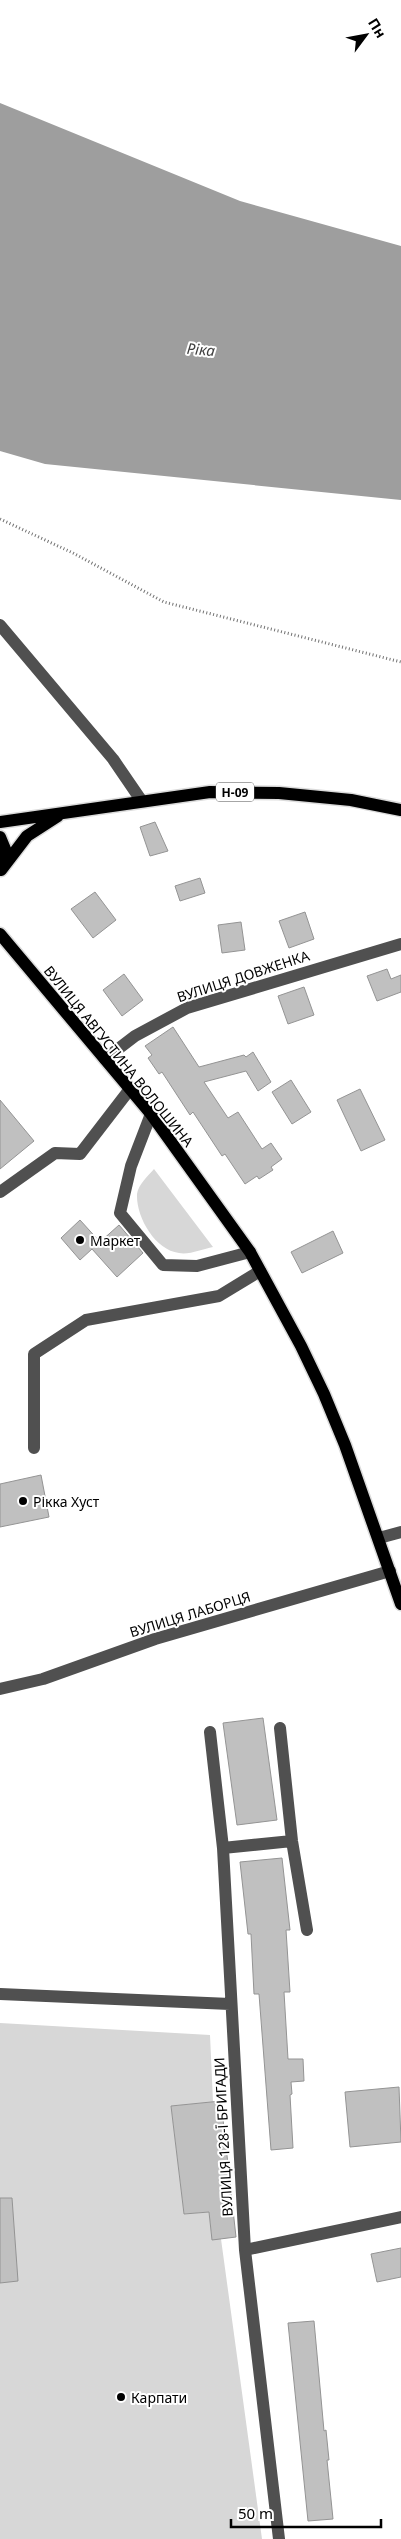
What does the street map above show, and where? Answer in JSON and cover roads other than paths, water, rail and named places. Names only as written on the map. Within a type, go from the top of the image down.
[{"type":"main road","name":"Н-09","points":[[0,822],[141,800],[210,792],[279,793],[351,800],[401,810]]},
{"type":"main road","name":"Н-09","points":[[1,871],[27,836],[46,822],[68,812]]},
{"type":"main road","name":"Н-09","points":[[0,837],[5,849],[5,860],[1,871]]},
{"type":"main road","name":"ВУЛИЦЯ АВГУСТИНА ВОЛОШИНА","points":[[0,934],[151,1114],[250,1252],[324,1394],[379,1538],[401,1604]]},
{"type":"street","points":[[0,625],[113,759],[141,800]]},
{"type":"street","name":"ВУЛИЦЯ ДОВЖЕНКА","points":[[105,1059],[135,1036],[187,1008],[401,944]]},
{"type":"street","points":[[0,1192],[55,1152],[80,1154],[130,1089]]},
{"type":"street","points":[[151,1114],[131,1166],[120,1213],[163,1265],[197,1266],[250,1252]]},
{"type":"street","points":[[34,1448],[34,1354],[86,1320],[219,1296],[260,1270]]},
{"type":"street","points":[[379,1538],[401,1532]]},
{"type":"street","name":"ВУЛИЦЯ ЛАБОРЦЯ","points":[[0,1689],[43,1679],[155,1639],[390,1571]]},
{"type":"street","points":[[280,1728],[292,1841],[307,1930]]},
{"type":"street","name":"ВУЛИЦЯ 128-Ї БРИГАДИ","points":[[210,1732],[223,1848],[230,2004],[245,2250],[279,2539]]},
{"type":"street","points":[[223,1848],[292,1841]]},
{"type":"street","points":[[0,1994],[230,2004]]},
{"type":"street","points":[[245,2250],[401,2217]]},
{"type":"water","name":"Ріка","points":[[0,103],[240,201],[401,246],[401,500],[45,464],[0,451]]},
{"type":"place","name":"Маркет","points":[[80,1240]]},
{"type":"place","name":"Рікка Хуст","points":[[23,1501]]},
{"type":"place","name":"Карпати","points":[[121,2397]]}]
